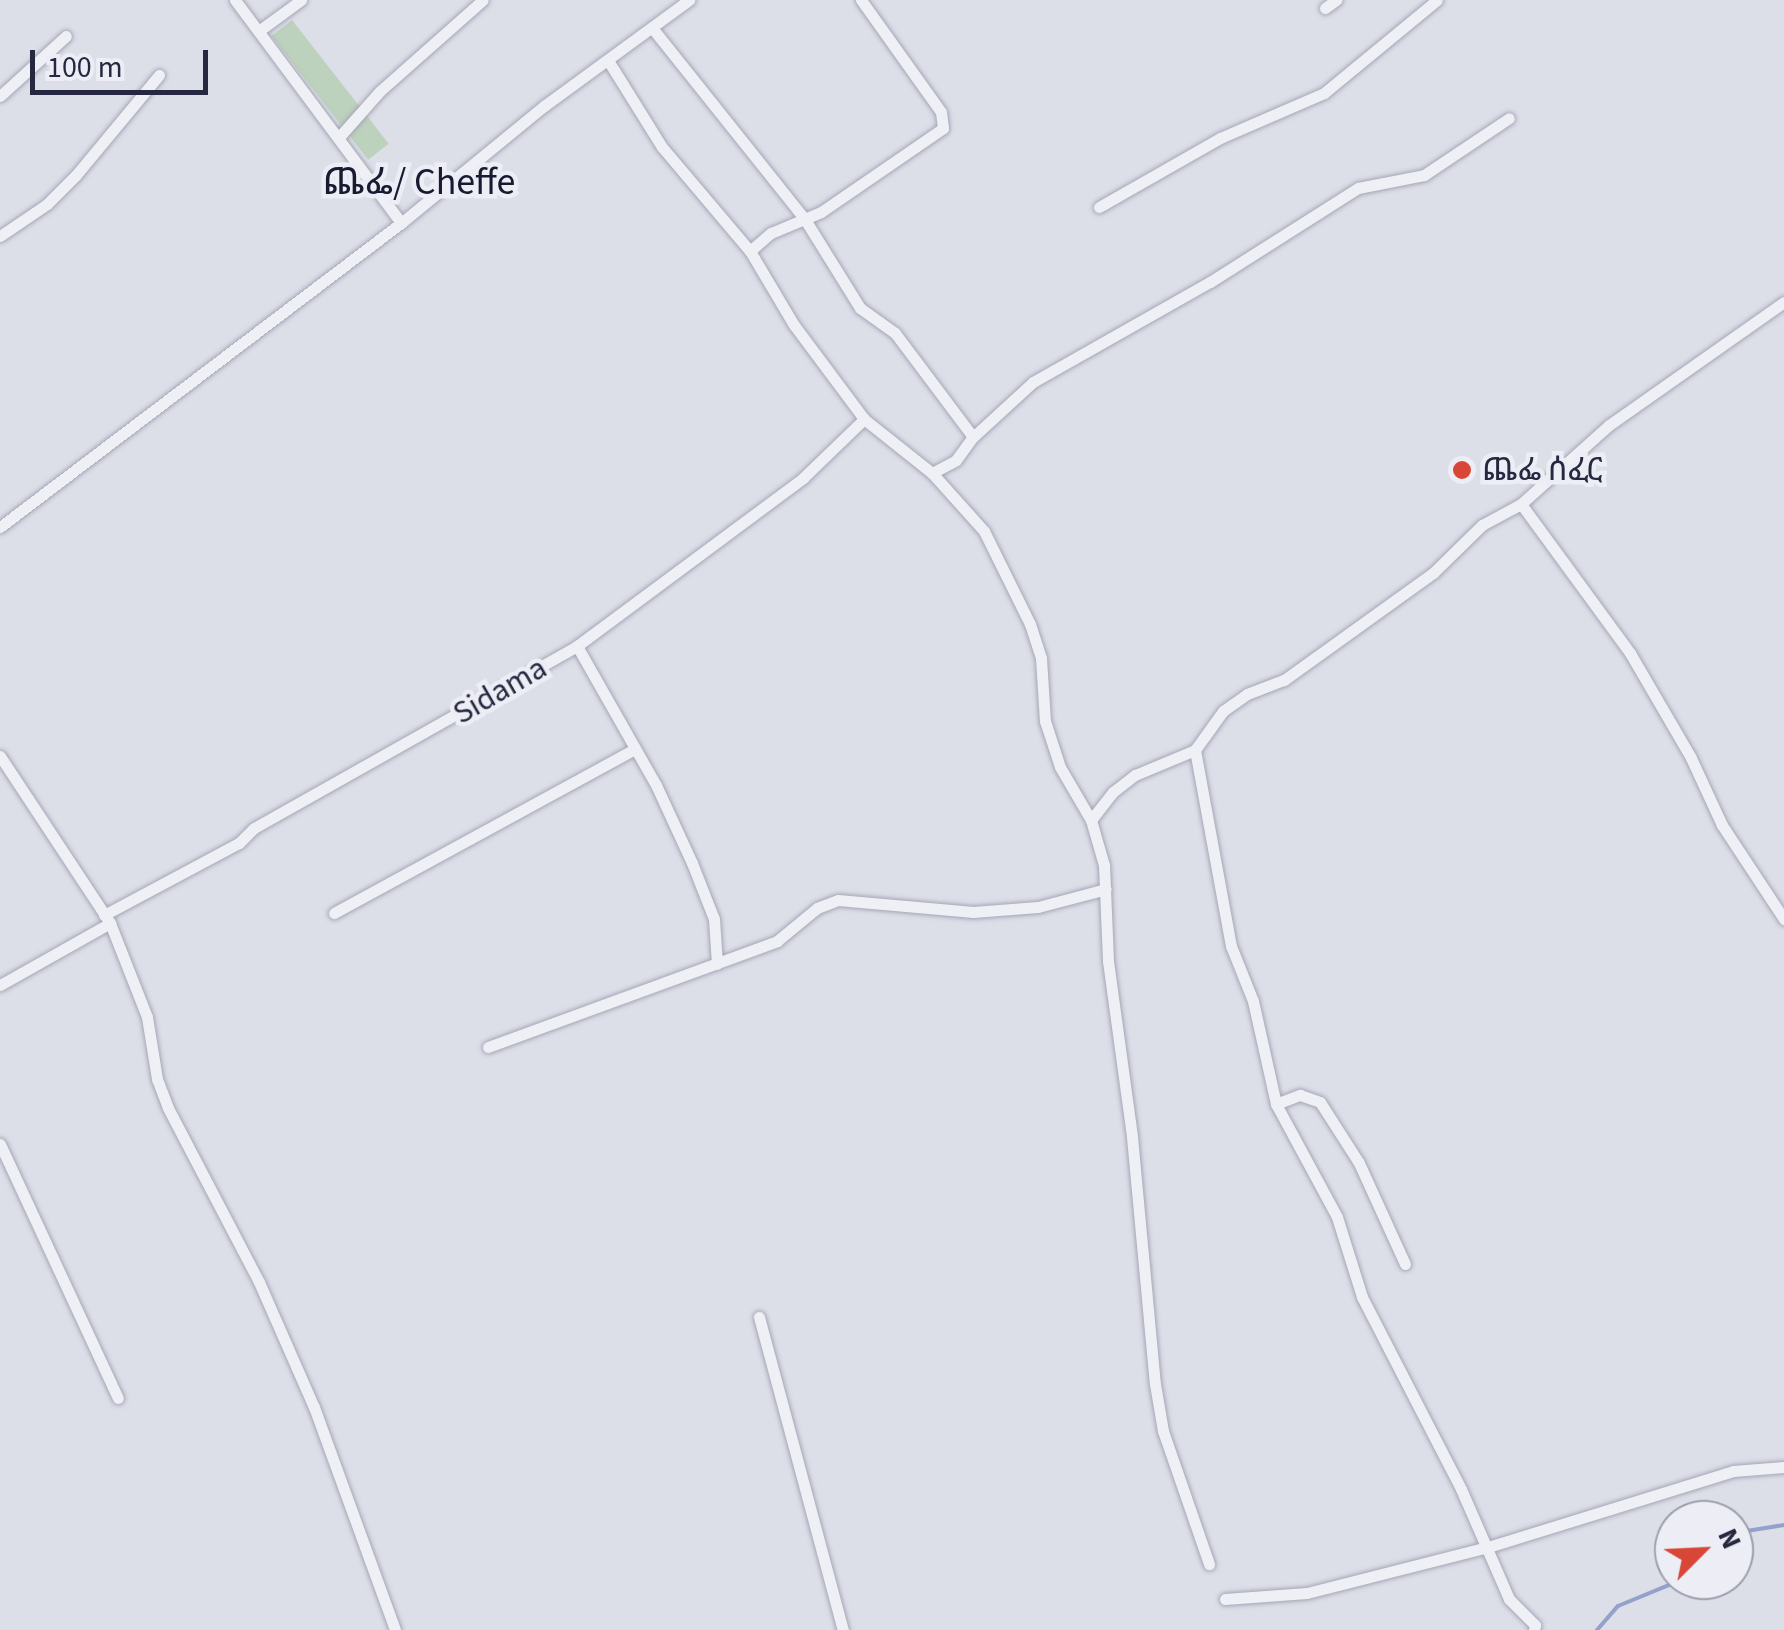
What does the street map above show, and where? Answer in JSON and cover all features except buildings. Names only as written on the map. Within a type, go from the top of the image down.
[{"type":"street","points":[[235,0],[402,223]]},
{"type":"street","points":[[260,30],[302,0]]},
{"type":"street","points":[[340,136],[380,91],[482,0]]},
{"type":"street","points":[[0,528],[402,223],[544,106],[690,0]]},
{"type":"street","points":[[750,251],[771,233],[821,212],[943,128],[941,112],[862,0]]},
{"type":"street","points":[[1099,207],[1220,138],[1324,93],[1437,0]]},
{"type":"street","points":[[653,29],[804,218],[860,308],[895,333],[973,437]]},
{"type":"street","points":[[0,96],[66,36]]},
{"type":"street","points":[[609,62],[662,148],[750,251],[794,324],[864,420],[932,472],[984,531],[1022,608],[1041,658],[1045,721],[1060,767],[1091,820],[1106,889],[1108,961],[1134,1154],[1163,1432],[1209,1564]]},
{"type":"street","points":[[0,236],[47,204],[76,175],[158,75]]},
{"type":"street","points":[[932,472],[956,460],[973,437],[1033,382],[1210,282],[1358,188],[1424,175],[1510,118]]},
{"type":"street","points":[[1091,820],[1113,792],[1136,775],[1195,750],[1223,711],[1284,680],[1433,573],[1482,525],[1522,504],[1610,425],[1784,302]]},
{"type":"street","name":"Sidama","points":[[0,985],[239,844],[254,828],[577,646],[804,478],[864,420]]},
{"type":"street","points":[[1522,504],[1630,653],[1691,758],[1722,825],[1784,919]]},
{"type":"street","points":[[577,646],[663,801],[714,919],[717,964]]},
{"type":"street","points":[[334,912],[635,748]]},
{"type":"street","points":[[1195,750],[1231,946],[1253,1001],[1276,1104],[1337,1217],[1362,1297],[1488,1547],[1510,1599],[1535,1625],[1534,1630]]},
{"type":"street","points":[[0,756],[107,919],[147,1017],[157,1078],[168,1108],[258,1282],[314,1407],[395,1630]]},
{"type":"street","points":[[488,1047],[777,941],[816,908],[838,900],[973,912],[1038,907],[1106,889]]},
{"type":"street","points":[[1276,1104],[1300,1095],[1320,1102],[1359,1163],[1405,1264]]},
{"type":"street","points":[[0,1144],[118,1398]]},
{"type":"street","points":[[759,1317],[843,1630]]},
{"type":"street","points":[[1225,1599],[1308,1593],[1488,1547],[1733,1471],[1784,1466]]},
{"type":"green space","points":[[292,20],[389,144],[368,160],[272,36]]},
{"type":"waterway","points":[[1754,1530],[1784,1525]]},
{"type":"waterway","points":[[1597,1630],[1618,1606],[1654,1591]]},
{"type":"place","name":"ጨፌ ሰፈር","points":[[1462,470]]},
{"type":"district","name":"ጨፌ/ Cheffe","points":[[419,183]]}]
